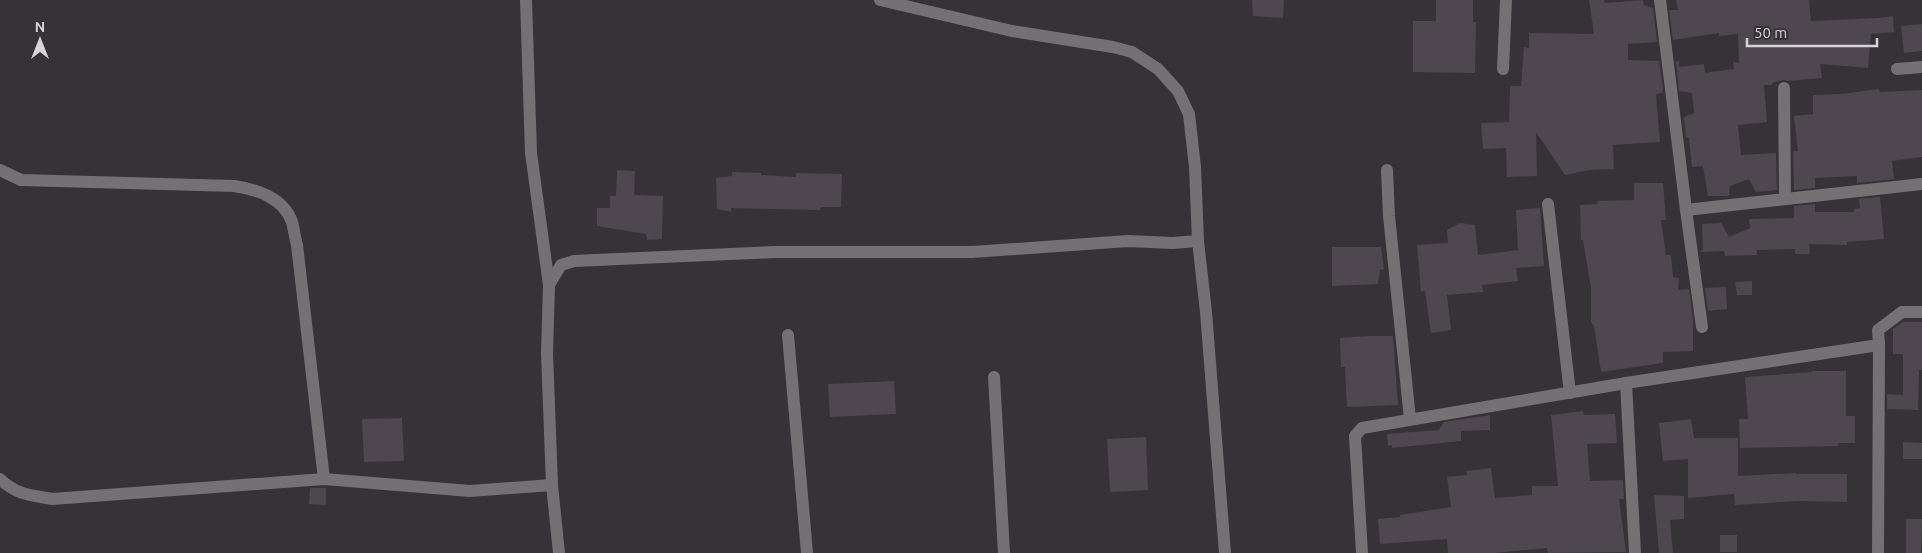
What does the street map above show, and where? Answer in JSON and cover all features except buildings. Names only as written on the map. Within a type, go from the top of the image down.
[{"type":"street","points":[[526,0],[531,153],[549,285],[547,353],[552,485],[559,553]]},
{"type":"street","points":[[880,0],[1012,31],[1132,52],[1158,69],[1178,91],[1189,114],[1195,167],[1198,241],[1206,312],[1224,553]]},
{"type":"street","points":[[1503,69],[1506,0]]},
{"type":"street","points":[[1660,0],[1702,326]]},
{"type":"street","points":[[1897,69],[1922,66]]},
{"type":"street","points":[[1784,88],[1785,199]]},
{"type":"street","points":[[0,170],[20,180],[250,188],[267,196],[284,208],[292,221],[297,245],[324,479]]},
{"type":"street","points":[[1387,170],[1389,216],[1410,420]]},
{"type":"street","points":[[1686,210],[1922,184]]},
{"type":"street","points":[[1548,204],[1570,393]]},
{"type":"street","points":[[549,285],[561,265],[574,261],[776,252],[972,252],[1128,241],[1172,243],[1198,241]]},
{"type":"street","points":[[1878,553],[1878,330],[1902,312],[1922,312]]},
{"type":"street","points":[[788,336],[807,553]]},
{"type":"street","points":[[1362,553],[1355,436],[1362,428],[1626,384],[1879,345]]},
{"type":"street","points":[[994,377],[1004,553]]},
{"type":"street","points":[[1626,384],[1635,553]]},
{"type":"street","points":[[0,479],[11,489],[28,495],[52,499],[324,479],[470,490],[552,485]]}]
